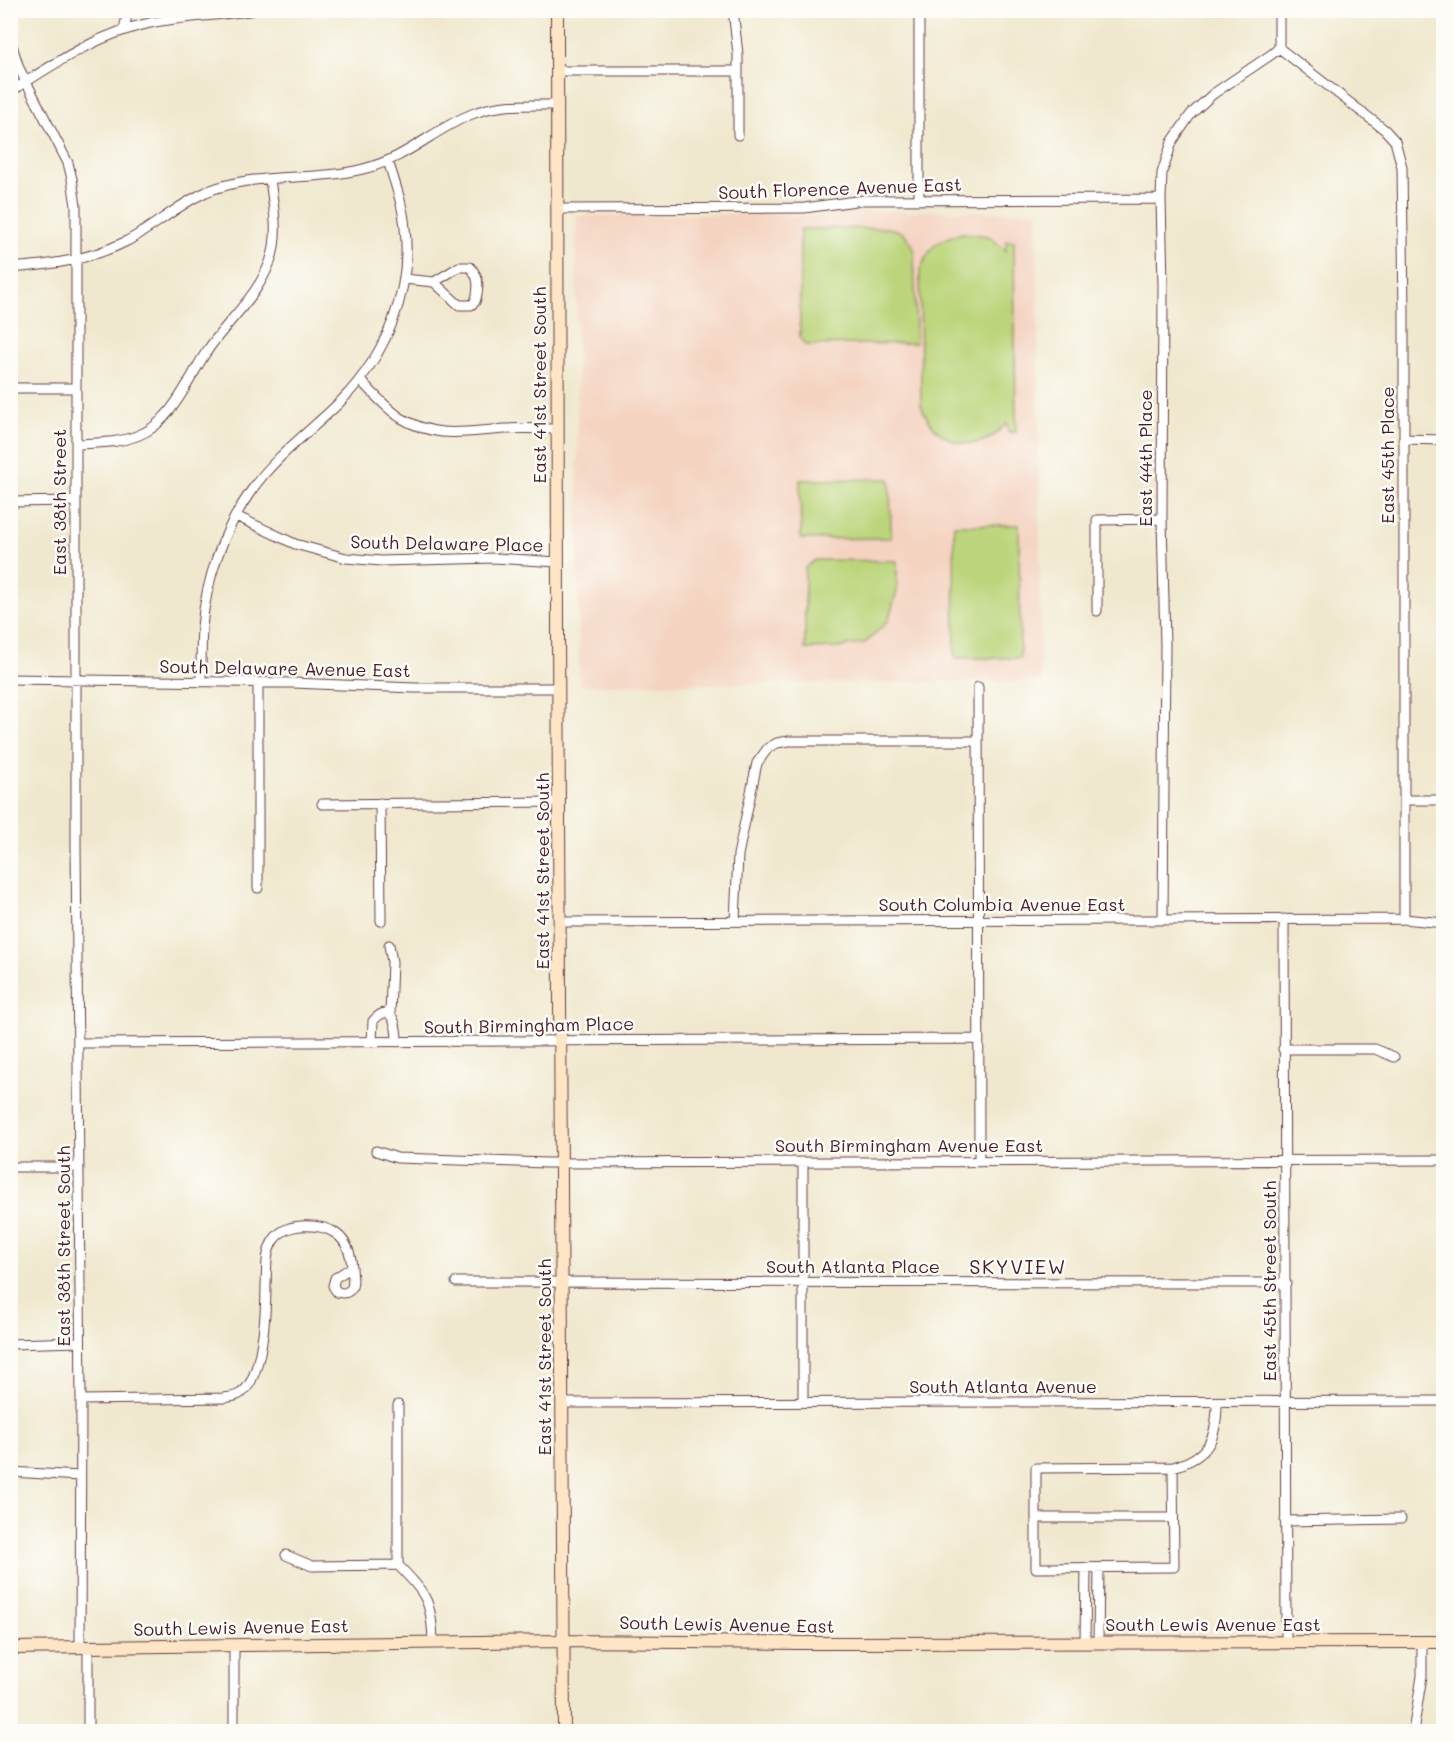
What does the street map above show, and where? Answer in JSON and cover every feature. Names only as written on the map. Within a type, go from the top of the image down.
[{"type":"main road","name":"East 41st Street South","points":[[557,10],[564,1731]]},
{"type":"main road","name":"South Lewis Avenue East","points":[[10,1648],[565,1641],[1443,1642]]},
{"type":"street","points":[[124,30],[128,10]]},
{"type":"street","points":[[10,92],[73,52],[124,30],[171,20],[254,10]]},
{"type":"street","points":[[733,10],[738,71],[738,135]]},
{"type":"street","points":[[919,10],[920,200]]},
{"type":"street","points":[[1279,10],[1279,48]]},
{"type":"street","points":[[10,39],[19,68],[27,82]]},
{"type":"street","name":"East 44th Place","points":[[1163,920],[1165,645],[1162,519],[1162,173],[1172,142],[1191,114],[1213,94],[1279,48]]},
{"type":"street","name":"East 45th Place","points":[[1279,48],[1385,130],[1395,141],[1402,167],[1404,919]]},
{"type":"street","points":[[557,71],[738,71]]},
{"type":"street","name":"East 38th Street","points":[[27,82],[66,160],[75,192],[76,845]]},
{"type":"street","points":[[10,268],[76,260],[126,242],[205,193],[241,181],[341,173],[388,161],[406,153],[454,122],[480,111],[501,106],[557,105]]},
{"type":"street","points":[[201,682],[202,627],[206,603],[218,556],[236,516],[266,472],[360,380],[379,350],[397,309],[404,279],[405,227],[388,161]]},
{"type":"street","points":[[76,444],[103,443],[139,435],[165,416],[225,325],[257,289],[266,274],[272,255],[276,221],[270,179]]},
{"type":"street","name":"South Florence Avenue East","points":[[557,209],[804,208],[863,200],[1161,199]]},
{"type":"street","points":[[404,279],[434,282],[459,267],[470,267],[477,277],[475,302],[471,305],[459,305],[434,282]]},
{"type":"street","points":[[360,380],[401,418],[440,433],[558,429]]},
{"type":"street","points":[[10,388],[76,388]]},
{"type":"street","points":[[1403,439],[1443,440]]},
{"type":"street","points":[[10,502],[76,501]]},
{"type":"street","name":"South Delaware Place","points":[[236,516],[295,544],[346,558],[381,561],[495,558],[558,562]]},
{"type":"street","points":[[1097,611],[1097,520],[1162,519]]},
{"type":"street","name":"South Delaware Avenue East","points":[[10,679],[414,688],[558,688]]},
{"type":"street","points":[[258,683],[258,888]]},
{"type":"street","points":[[978,687],[979,1162]]},
{"type":"street","points":[[735,921],[738,855],[757,763],[768,748],[777,743],[789,741],[978,741]]},
{"type":"street","points":[[1404,800],[1443,800]]},
{"type":"street","points":[[322,804],[560,802]]},
{"type":"street","points":[[380,803],[381,921]]},
{"type":"street","name":"East 38th Street South","points":[[76,845],[80,1476],[88,1731]]},
{"type":"street","name":"East 45th Street South","points":[[1284,919],[1286,1642]]},
{"type":"street","name":"South Columbia Avenue East","points":[[560,922],[1404,919],[1443,923]]},
{"type":"street","points":[[389,945],[392,962],[390,1015],[395,1021],[397,1042]]},
{"type":"street","points":[[372,1042],[374,1021],[381,1014],[390,1015]]},
{"type":"street","name":"South Birmingham Place","points":[[79,1043],[979,1040]]},
{"type":"street","points":[[1283,1049],[1376,1049],[1394,1057]]},
{"type":"street","name":"South Birmingham Avenue East","points":[[376,1152],[397,1158],[561,1163],[1443,1160]]},
{"type":"street","points":[[803,1162],[803,1402]]},
{"type":"street","points":[[10,1167],[79,1167]]},
{"type":"street","points":[[81,1400],[224,1398],[241,1393],[251,1382],[257,1367],[266,1300],[268,1252],[274,1239],[283,1230],[292,1227],[308,1225],[333,1231],[349,1247],[352,1267]]},
{"type":"street","name":"South Atlanta Place","points":[[456,1282],[1286,1283]]},
{"type":"street","points":[[10,1344],[80,1342]]},
{"type":"street","name":"South Atlanta Avenue","points":[[562,1403],[1443,1401]]},
{"type":"street","points":[[1173,1467],[1174,1567],[1036,1568],[1036,1468],[1173,1467],[1193,1460],[1209,1446],[1216,1428],[1217,1403]]},
{"type":"street","points":[[398,1405],[398,1565],[421,1589],[430,1605],[433,1642]]},
{"type":"street","points":[[10,1472],[80,1476]]},
{"type":"street","points":[[1036,1518],[1173,1518]]},
{"type":"street","points":[[1285,1521],[1401,1519]]},
{"type":"street","points":[[286,1555],[312,1566],[398,1565]]},
{"type":"street","points":[[1085,1642],[1086,1568]]},
{"type":"street","points":[[1098,1642],[1099,1568]]},
{"type":"street","points":[[1413,1731],[1422,1676],[1422,1642]]},
{"type":"street","points":[[234,1646],[234,1731]]},
{"type":"shaded area","points":[[849,211],[1037,212],[1041,681],[579,685],[576,216],[776,214],[811,216]]},
{"type":"green space","points":[[888,228],[904,234],[914,249],[916,343],[805,345],[800,338],[800,229]]},
{"type":"green space","points":[[963,233],[989,236],[1006,251],[1006,241],[1014,241],[1016,432],[1008,432],[1007,423],[993,436],[970,443],[950,439],[940,433],[926,416],[921,405],[920,270],[927,255],[936,245],[947,238]]},
{"type":"green space","points":[[890,479],[891,538],[801,539],[800,480]]},
{"type":"green space","points":[[954,525],[1019,525],[1020,658],[955,658]]},
{"type":"green space","points":[[815,560],[897,561],[897,591],[888,621],[865,643],[838,648],[805,649],[805,568]]},
{"type":"district","name":"SKYVIEW","points":[[1018,1266]]}]
